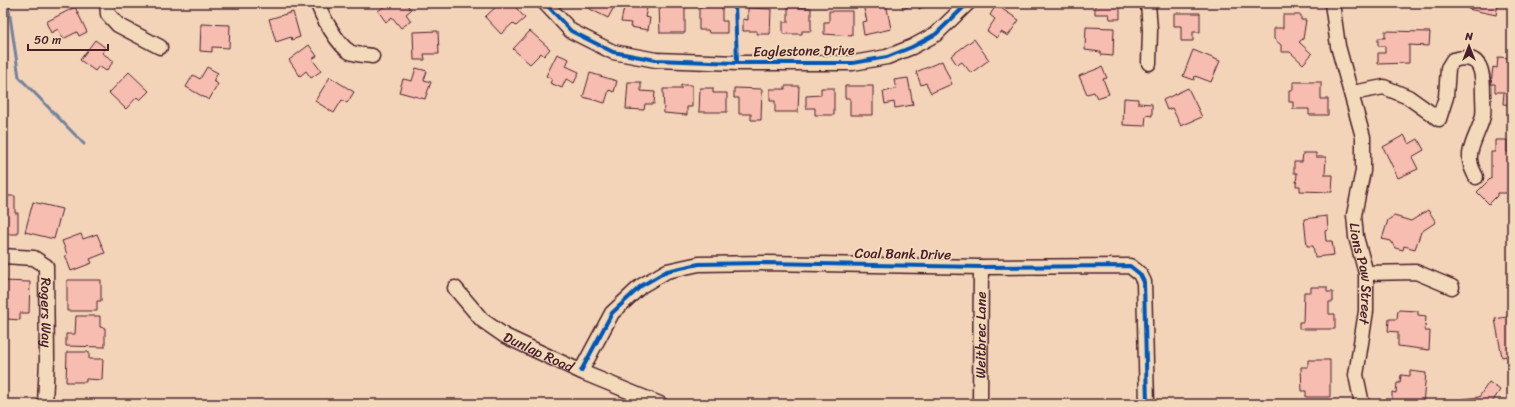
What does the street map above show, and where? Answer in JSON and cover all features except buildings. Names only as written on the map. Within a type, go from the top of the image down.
[{"type":"street","points":[[107,3],[108,14],[118,25],[160,47]]},
{"type":"street","points":[[318,3],[320,11],[334,35],[350,53],[372,56]]},
{"type":"street","name":"Eaglestone Drive","points":[[545,3],[571,31],[613,52],[656,60],[737,63],[853,62],[887,57],[912,47],[936,34],[968,3]]},
{"type":"street","points":[[1148,3],[1150,30],[1149,62]]},
{"type":"street","name":"Lions Paw Street","points":[[1332,3],[1334,28],[1363,137],[1363,171],[1354,215],[1356,237],[1366,273],[1366,311],[1356,375],[1362,404]]},
{"type":"street","points":[[1352,94],[1384,87],[1408,97],[1439,119],[1446,97],[1448,68],[1453,60],[1463,57],[1472,59],[1478,64],[1483,76],[1483,115],[1470,153],[1470,164],[1476,177]]},
{"type":"street","name":"Rogers Way","points":[[3,256],[34,258],[46,266],[47,360],[45,404]]},
{"type":"street","name":"Coal Bank Drive","points":[[581,371],[612,314],[641,286],[667,271],[699,264],[766,263],[981,267],[1130,266],[1140,274],[1144,282],[1147,404]]},
{"type":"street","name":"Weitbrec Lane","points":[[980,404],[981,267]]},
{"type":"street","points":[[1366,273],[1416,272],[1452,287]]},
{"type":"street","name":"Dunlap Road","points":[[455,288],[482,320],[504,336],[581,371],[660,404]]},
{"type":"waterway","points":[[8,3],[19,77],[84,144]]},
{"type":"cycle path","points":[[545,3],[571,31],[613,52],[656,60],[737,63],[853,63],[887,57],[912,47],[936,34],[968,3]]},
{"type":"cycle path","points":[[735,3],[737,63]]},
{"type":"cycle path","points":[[581,371],[612,313],[641,286],[667,271],[699,264],[766,263],[981,267],[1130,266],[1140,274],[1144,282],[1147,404]]}]
